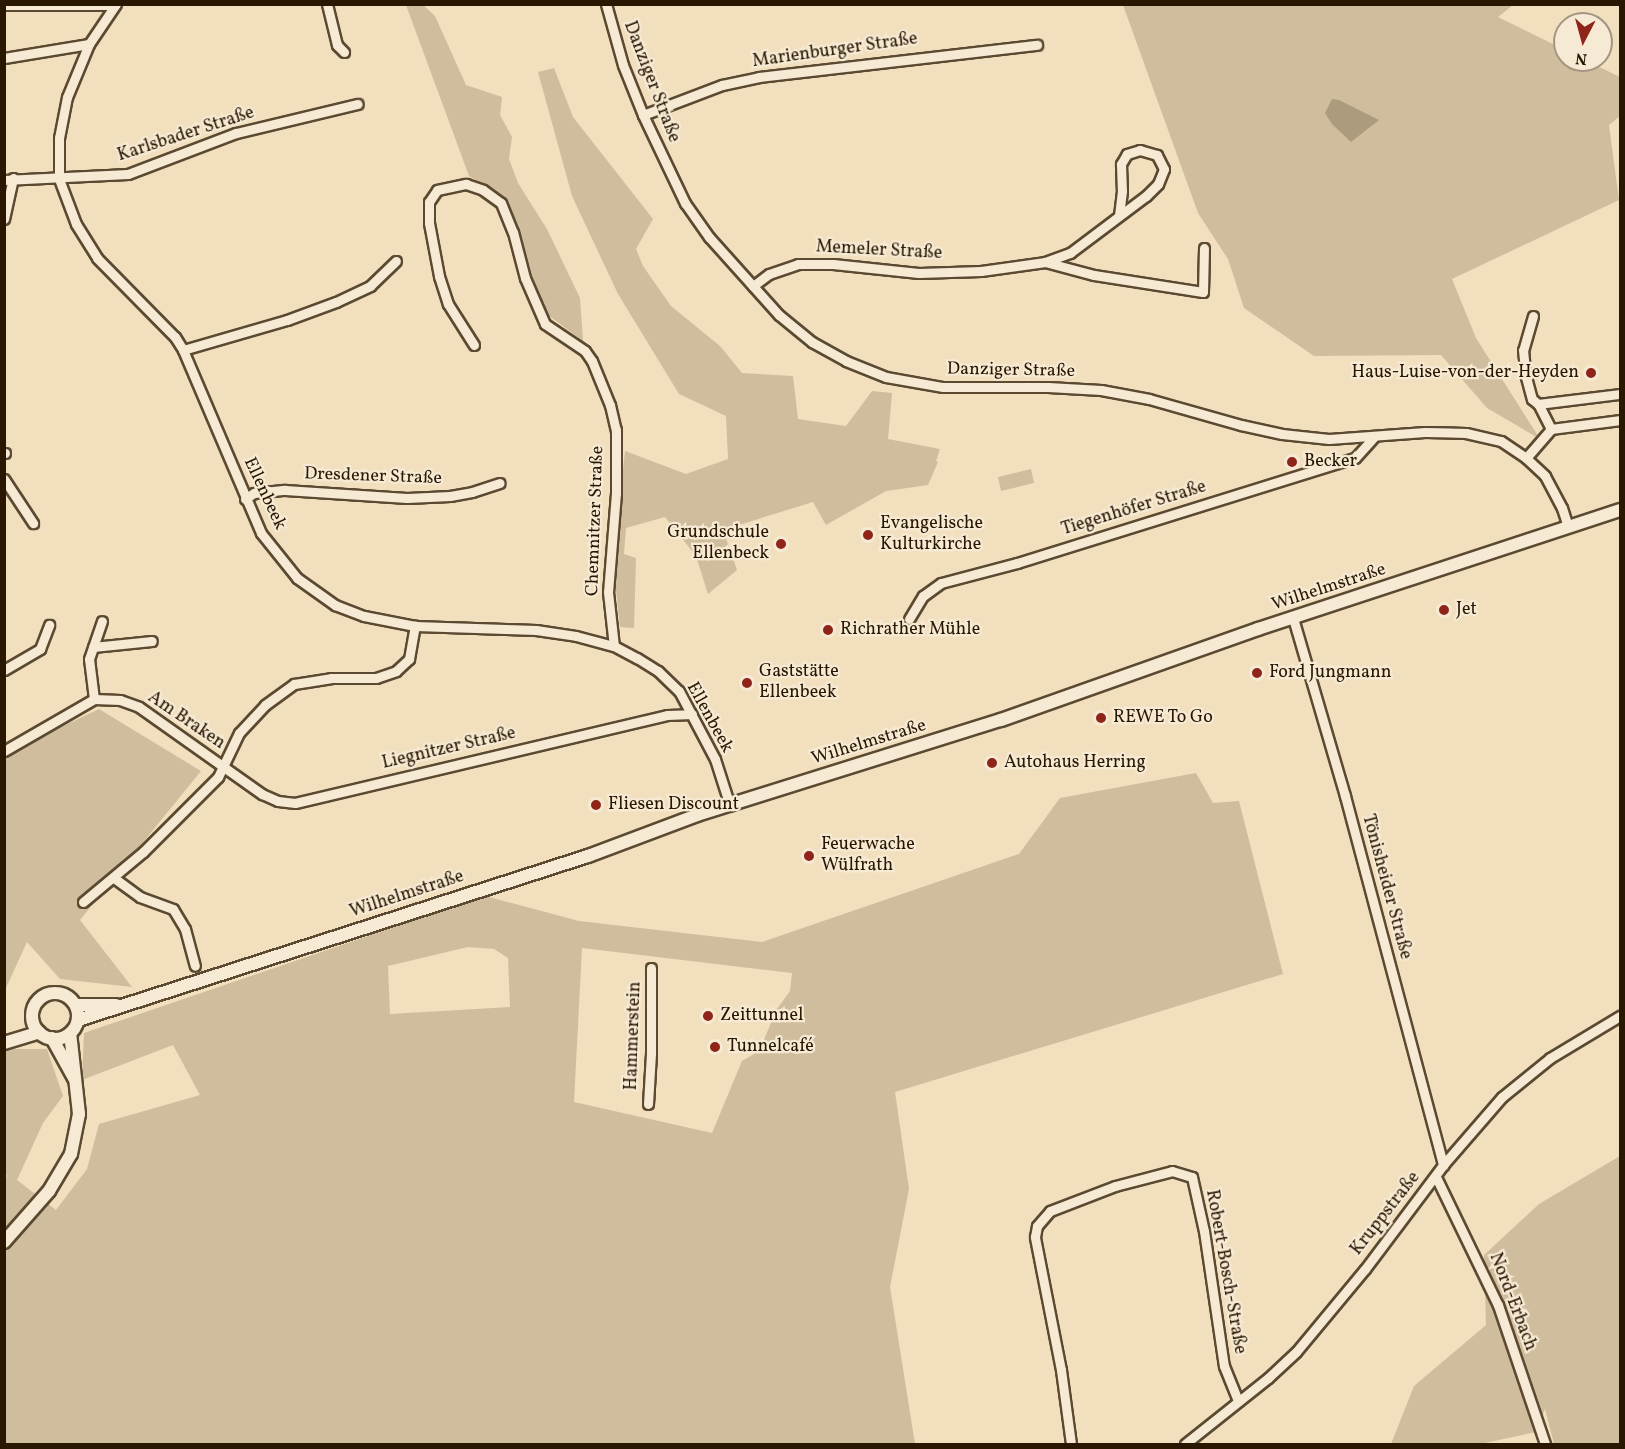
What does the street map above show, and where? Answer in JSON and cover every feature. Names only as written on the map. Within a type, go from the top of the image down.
[{"type":"main road","name":"Wilhelmstraße","points":[[78,1020],[588,856],[730,806],[1001,720],[1293,618],[1620,510]]},
{"type":"main road","points":[[4,1242],[49,1191],[65,1168],[76,1138],[77,1084],[72,1069],[54,1041],[39,1032],[32,1020],[34,1006],[47,994],[64,994],[76,1005],[78,1020],[70,1036],[72,1069]]},
{"type":"main road","name":"Wilhelmstraße","points":[[76,1005],[126,1005]]},
{"type":"main road","points":[[4,1041],[32,1020]]},
{"type":"main road","points":[[4,1041],[39,1032]]},
{"type":"main road","points":[[54,1041],[70,1036]]},
{"type":"street","points":[[327,4],[337,45],[344,52]]},
{"type":"street","name":"Danziger Straße","points":[[606,4],[623,66],[642,115],[685,203],[710,237],[778,315],[812,342],[846,361],[886,377],[914,384],[959,388],[1048,387],[1101,390],[1149,399],[1282,434],[1329,439],[1425,432],[1466,433],[1501,441],[1526,458],[1545,476],[1562,508],[1568,527]]},
{"type":"street","name":"Ellenbeek","points":[[4,5],[115,5]]},
{"type":"street","name":"Ellenbeek","points":[[115,5],[89,44],[67,98],[59,138],[59,179],[76,224],[97,258],[175,337],[183,350],[261,533],[297,578],[345,609],[364,616],[415,626],[536,630],[576,636],[614,646],[658,671],[679,691],[692,714],[715,759],[730,806]]},
{"type":"street","points":[[4,58],[89,44]]},
{"type":"street","name":"Marienburger Straße","points":[[642,115],[722,85],[759,77],[1005,46],[1036,45]]},
{"type":"street","name":"Karlsbader Straße","points":[[9,179],[59,179],[128,174],[236,134],[358,104]]},
{"type":"street","name":"Memeler Straße","points":[[753,286],[769,274],[798,264],[833,264],[919,273],[981,270],[1046,262],[1070,252],[1119,215],[1158,184],[1164,169],[1157,155],[1140,150],[1127,154],[1121,164],[1122,191],[1119,215]]},
{"type":"street","points":[[4,219],[9,179]]},
{"type":"street","name":"Chemnitzer Straße","points":[[474,345],[448,304],[439,276],[429,223],[429,202],[437,190],[466,184],[483,190],[501,203],[513,232],[525,278],[545,324],[585,351],[592,361],[610,405],[616,430],[616,493],[608,592],[614,646]]},
{"type":"street","name":"Memeler Straße","points":[[1046,262],[1094,275],[1203,292],[1204,248]]},
{"type":"street","points":[[183,350],[287,320],[336,302],[370,286],[396,261]]},
{"type":"street","points":[[1533,316],[1523,350],[1526,377],[1532,399],[1538,404],[1551,429]]},
{"type":"street","points":[[1538,404],[1620,394]]},
{"type":"street","points":[[1526,458],[1551,429],[1620,420]]},
{"type":"street","name":"Tiegenhöfer Straße","points":[[909,619],[923,596],[941,583],[1017,562],[1355,458],[1374,437]]},
{"type":"street","points":[[4,479],[33,523]]},
{"type":"street","name":"Dresdener Straße","points":[[245,498],[254,493],[285,490],[407,498],[450,496],[500,483]]},
{"type":"street","name":"Tönisheider Straße","points":[[1293,618],[1345,796],[1443,1165]]},
{"type":"street","points":[[4,751],[94,699],[89,659],[102,621]]},
{"type":"street","points":[[4,670],[40,648],[49,625]]},
{"type":"street","points":[[83,902],[114,878],[218,777],[239,733],[265,705],[294,684],[331,678],[376,678],[396,671],[409,659],[415,626]]},
{"type":"street","points":[[93,647],[152,641]]},
{"type":"street","name":"Am Braken","points":[[94,699],[120,700],[139,707],[224,766]]},
{"type":"street","name":"Liegnitzer Straße","points":[[224,766],[262,794],[278,801],[295,803],[667,715],[692,714]]},
{"type":"street","points":[[114,878],[140,897],[173,909],[185,929],[195,966]]},
{"type":"street","name":"Hammerstein","points":[[648,1104],[651,1054],[651,968]]},
{"type":"street","name":"Kruppstraße","points":[[1185,1444],[1296,1352],[1489,1110],[1521,1079],[1550,1058],[1620,1016]]},
{"type":"street","name":"Robert-Bosch-Straße","points":[[1071,1444],[1061,1370],[1035,1237],[1037,1226],[1050,1211],[1115,1186],[1172,1170],[1191,1177],[1204,1231],[1224,1366],[1238,1401]]},
{"type":"street","name":"Nord-Erbach","points":[[1436,1177],[1498,1305],[1545,1444]]},
{"type":"shaded area","points":[[406,5],[423,5],[435,16],[466,85],[502,97],[500,115],[512,137],[509,159],[518,183],[547,229],[580,298],[583,341],[544,312],[507,201],[469,176]]},
{"type":"shaded area","points":[[1123,5],[1513,5],[1498,17],[1553,44],[1553,72],[1610,72],[1620,77],[1620,116],[1609,125],[1619,200],[1452,279],[1476,338],[1540,439],[1487,408],[1441,355],[1314,356],[1244,308],[1228,259],[1198,213]]},
{"type":"shaded area","points":[[554,68],[573,117],[653,219],[636,249],[643,266],[671,306],[720,346],[742,373],[793,376],[798,419],[846,426],[872,391],[892,393],[888,439],[940,449],[936,461],[938,462],[928,485],[886,491],[826,525],[813,502],[723,530],[737,570],[708,594],[696,556],[665,517],[626,528],[624,554],[636,558],[634,628],[620,627],[613,562],[625,451],[686,474],[728,459],[726,416],[679,394],[618,294],[572,196],[538,72]]},
{"type":"shaded area","points":[[1332,99],[1339,100],[1379,120],[1351,142],[1332,124],[1325,113]]},
{"type":"shaded area","points":[[1031,469],[1034,483],[1001,491],[998,477]]},
{"type":"shaded area","points":[[99,709],[201,771],[80,920],[132,987],[60,979],[27,942],[5,990],[5,754]]},
{"type":"shaded area","points":[[1196,773],[1213,803],[1239,801],[1283,974],[895,1092],[909,1189],[890,1287],[915,1444],[5,1444],[4,1180],[7,1176],[4,1168],[4,1038],[14,1049],[47,1049],[63,1096],[43,1123],[17,1180],[56,1210],[87,1169],[99,1124],[200,1095],[173,1045],[82,1080],[84,1033],[485,896],[579,921],[762,942],[1019,854],[1060,798]],"holes":[[[468,947],[494,949],[508,958],[510,1007],[390,1014],[388,966]],[[582,948],[792,973],[790,991],[777,1009],[759,1051],[742,1061],[712,1133],[574,1102]]]},
{"type":"shaded area","points":[[1620,1156],[1620,1444],[1554,1444],[1545,1409],[1536,1432],[1480,1444],[1391,1444],[1414,1386],[1486,1325],[1484,1255],[1539,1204]]},
{"type":"place","name":"Haus-Luise-von-der-Heyden","points":[[1591,373]]},
{"type":"place","name":"Becker","points":[[1292,462]]},
{"type":"place","name":"Evangelische Kulturkirche","points":[[868,535]]},
{"type":"place","name":"Grundschule Ellenbeck","points":[[781,544]]},
{"type":"place","name":"Jet","points":[[1444,610]]},
{"type":"place","name":"Richrather Mühle","points":[[828,630]]},
{"type":"place","name":"Ford Jungmann","points":[[1257,673]]},
{"type":"place","name":"Gaststätte Ellenbeek","points":[[747,683]]},
{"type":"place","name":"REWE To Go","points":[[1101,718]]},
{"type":"place","name":"Autohaus Herring","points":[[992,763]]},
{"type":"place","name":"Fliesen Discount","points":[[596,805]]},
{"type":"place","name":"Feuerwache Wülfrath","points":[[809,856]]},
{"type":"place","name":"Zeittunnel","points":[[708,1016]]},
{"type":"place","name":"Tunnelcafé","points":[[715,1047]]}]
